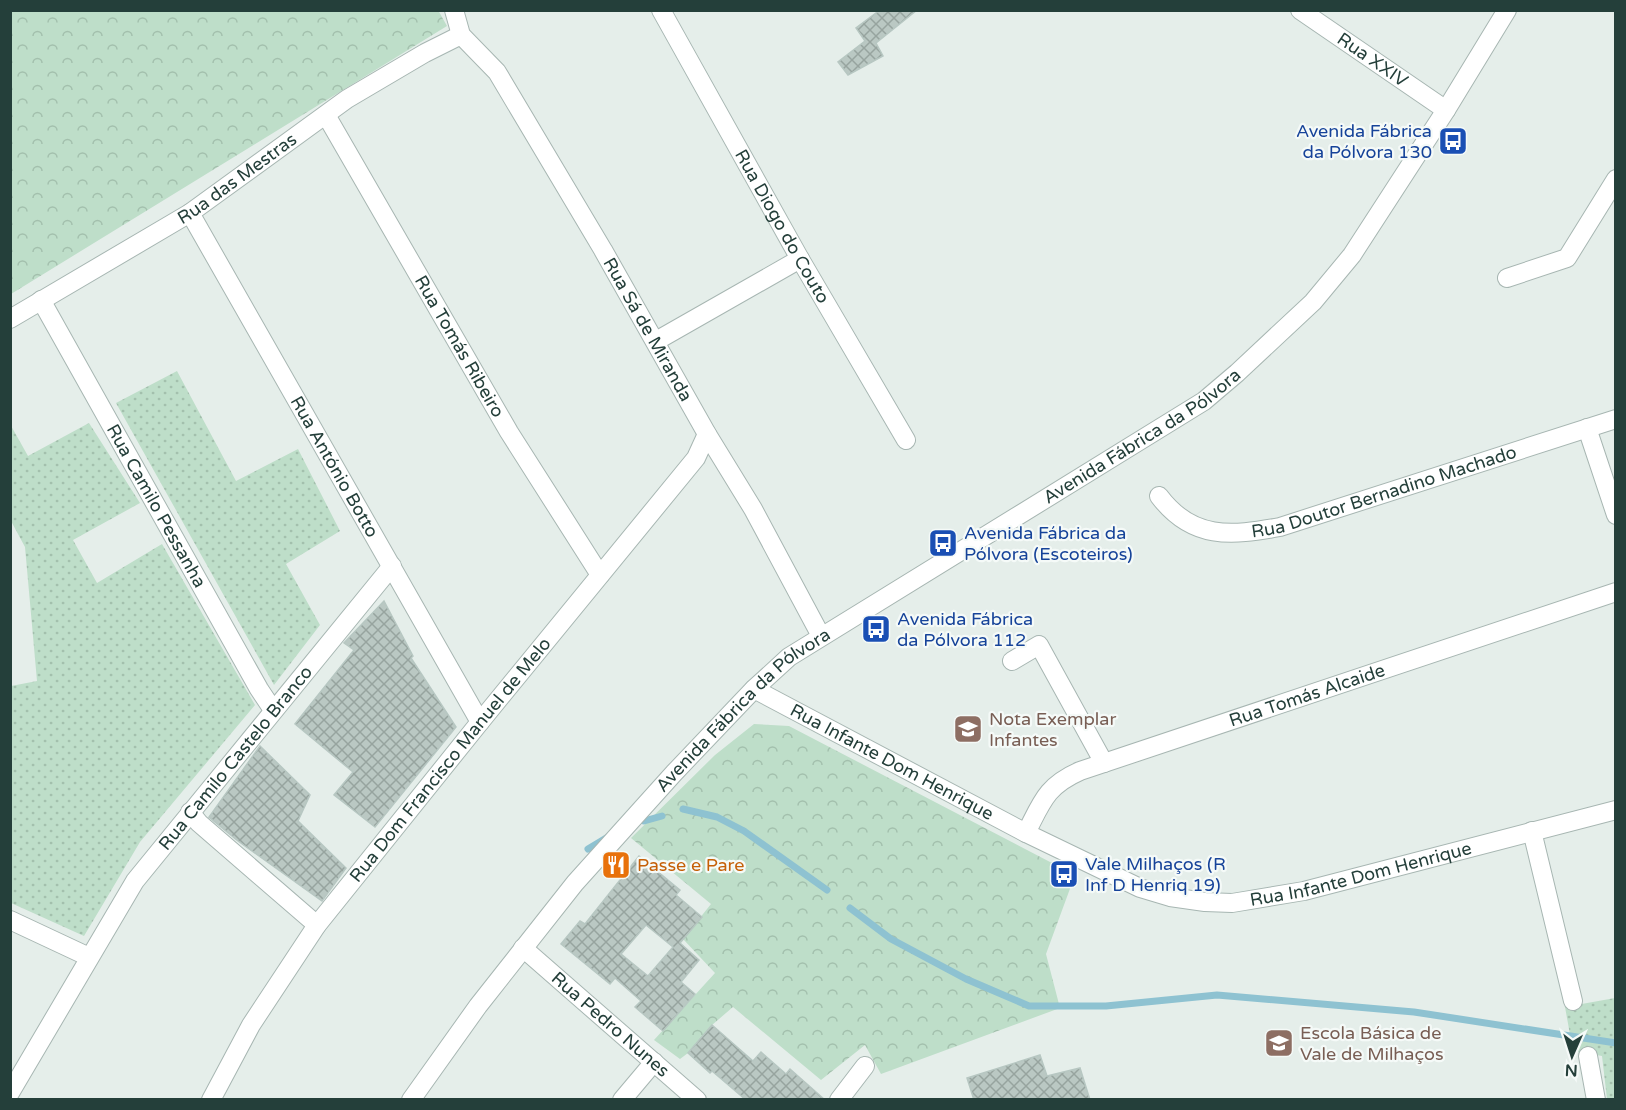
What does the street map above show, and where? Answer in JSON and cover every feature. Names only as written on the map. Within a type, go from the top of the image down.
[{"type":"street","points":[[454,10],[461,35]]},
{"type":"street","name":"Rua Diogo do Couto","points":[[661,10],[800,259],[906,440]]},
{"type":"street","name":"Rua XXIV","points":[[1300,10],[1446,110]]},
{"type":"street","name":"Avenida Fábrica da Pólvora","points":[[411,1100],[421,1083],[523,948],[575,883],[754,689],[789,657],[1194,407],[1237,373],[1312,302],[1352,255],[1446,110],[1507,10]]},
{"type":"street","name":"Rua das Mestras","points":[[10,319],[190,213],[347,99],[425,53],[461,35]]},
{"type":"street","name":"Rua Sá de Miranda","points":[[461,35],[497,72],[753,509],[821,636]]},
{"type":"street","name":"Rua Tomás Ribeiro","points":[[326,115],[509,432],[600,575]]},
{"type":"street","points":[[1507,278],[1567,258],[1616,179]]},
{"type":"street","name":"Rua António Botto","points":[[190,213],[480,722]]},
{"type":"street","points":[[656,341],[800,259]]},
{"type":"street","name":"Rua Camilo Pessanha","points":[[41,300],[259,689],[273,710]]},
{"type":"street","name":"Rua Doutor Bernadino Machado","points":[[1159,496],[1176,515],[1199,529],[1221,533],[1246,533],[1280,527],[1616,419]]},
{"type":"street","points":[[1587,428],[1616,515]]},
{"type":"street","name":"Rua Dom Francisco Manuel de Melo","points":[[211,1100],[251,1025],[317,925],[696,458],[707,434]]},
{"type":"street","name":"Rua Camilo Castelo Branco","points":[[10,1093],[135,881],[392,566]]},
{"type":"street","name":"Rua Tomás Alcaide","points":[[1026,833],[1053,787],[1064,778],[1616,592]]},
{"type":"street","points":[[1012,661],[1040,645],[1104,763]]},
{"type":"street","name":"Rua Infante Dom Henrique","points":[[754,689],[1026,833],[1140,888],[1170,897],[1205,902],[1232,903],[1304,891],[1616,810]]},
{"type":"street","points":[[190,812],[199,823],[317,925]]},
{"type":"street","points":[[1532,831],[1573,1001]]},
{"type":"street","points":[[10,920],[89,957]]},
{"type":"street","name":"Rua Pedro Nunes","points":[[523,948],[698,1100]]},
{"type":"street","points":[[1588,1056],[1596,1100]]},
{"type":"street","points":[[622,1100],[654,1062]]},
{"type":"street","points":[[839,1100],[865,1066]]},
{"type":"green space","points":[[11,10],[438,10],[447,26],[11,294]]},
{"type":"green space","points":[[177,371],[236,481],[298,449],[340,531],[286,564],[320,625],[274,685],[116,403]]},
{"type":"green space","points":[[89,423],[140,503],[73,540],[97,583],[162,544],[255,705],[140,842],[84,936],[11,903],[11,686],[37,681],[25,547],[11,521],[10,424],[28,456]]},
{"type":"green space","points":[[754,724],[789,726],[1075,875],[1046,954],[1060,1008],[881,1074],[865,1045],[821,1080],[733,1007],[712,1025],[680,1059],[654,1040],[715,973],[683,939],[711,904],[631,838],[715,755]]},
{"type":"green space","points":[[1615,998],[1615,1099],[1607,1099],[1602,1056],[1573,1051],[1565,1007]]},
{"type":"building","points":[[880,10],[917,10],[876,43],[883,56],[848,75],[838,62],[865,41],[856,28]]},
{"type":"building","points":[[384,601],[413,656],[411,658],[456,727],[375,827],[334,795],[353,772],[295,724],[354,650],[344,643]]},
{"type":"building","points":[[260,746],[310,795],[298,821],[346,868],[322,901],[238,841],[209,817]]},
{"type":"building","points":[[639,856],[680,890],[676,895],[702,917],[680,943],[699,960],[681,982],[695,994],[663,1031],[635,1007],[641,1001],[615,978],[610,984],[561,944],[580,921],[585,924]],"holes":[[[646,925],[673,947],[648,976],[621,954]]]},
{"type":"building","points":[[712,1025],[753,1061],[761,1052],[786,1074],[790,1069],[825,1100],[746,1100],[688,1053]]},
{"type":"building","points":[[1040,1055],[1047,1076],[1080,1068],[1090,1100],[974,1100],[967,1078]]},
{"type":"waterway","points":[[683,809],[717,817],[744,831],[827,890]]},
{"type":"waterway","points":[[644,821],[662,816]]},
{"type":"waterway","points":[[588,849],[608,837]]},
{"type":"waterway","points":[[850,908],[891,939],[966,979],[1029,1006],[1106,1006],[1217,995],[1414,1012],[1616,1043]]},
{"type":"place","name":"Avenida Fábrica da Pólvora 130","points":[[1453,141]]},
{"type":"place","name":"Avenida Fábrica da Pólvora (Escoteiros)","points":[[943,543]]},
{"type":"place","name":"Avenida Fábrica da Pólvora 112","points":[[876,629]]},
{"type":"place","name":"Nota Exemplar Infantes","points":[[968,729]]},
{"type":"place","name":"Passe e Pare","points":[[616,865]]},
{"type":"place","name":"Vale Milhaços (R Inf D Henriq 19)","points":[[1064,874]]},
{"type":"place","name":"Escola Básica de Vale de Milhaços","points":[[1279,1043]]}]
